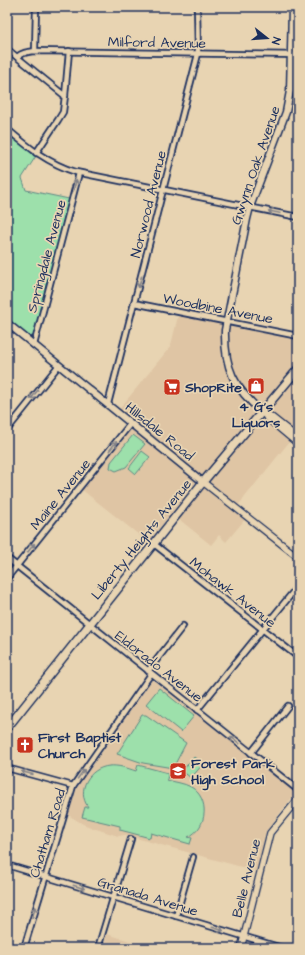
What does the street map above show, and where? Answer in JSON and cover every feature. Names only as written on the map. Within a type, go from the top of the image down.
[{"type":"main road","name":"Gwynn Oak Avenue","points":[[262,412],[245,396],[229,370],[225,330],[250,207],[286,112],[290,91],[292,7]]},
{"type":"main road","name":"Hillsdale Road","points":[[7,323],[203,482]]},
{"type":"main road","name":"Liberty Heights Avenue","points":[[7,728],[203,482],[298,369]]},
{"type":"street","points":[[35,51],[36,7]]},
{"type":"street","name":"Norwood Avenue","points":[[108,404],[198,54],[197,7]]},
{"type":"street","points":[[7,49],[66,96]]},
{"type":"street","name":"Milford Avenue","points":[[17,57],[21,54],[35,51],[298,55]]},
{"type":"street","points":[[36,152],[61,116],[66,96],[70,51]]},
{"type":"street","points":[[7,129],[36,152],[57,165],[79,173],[298,217]]},
{"type":"street","name":"Springdale Avenue","points":[[34,345],[79,173]]},
{"type":"street","name":"Woodbine Avenue","points":[[134,303],[298,336]]},
{"type":"street","points":[[7,430],[59,365]]},
{"type":"street","name":"Gwynn Oak Avenue","points":[[262,412],[269,415],[298,438]]},
{"type":"street","name":"Gwynn Oak Avenue","points":[[262,412],[298,444]]},
{"type":"street","name":"Maine Avenue","points":[[7,578],[131,423]]},
{"type":"street","name":"Hillsdale Road","points":[[203,482],[298,557]]},
{"type":"street","name":"Mohawk Avenue","points":[[154,544],[298,658]]},
{"type":"street","name":"Eldorado Avenue","points":[[7,558],[89,625],[298,790]]},
{"type":"street","points":[[197,710],[298,586]]},
{"type":"street","name":"Chatham Road","points":[[24,948],[73,786],[183,626]]},
{"type":"street","points":[[251,753],[288,706]]},
{"type":"street","points":[[7,768],[73,786]]},
{"type":"street","name":"Belle Avenue","points":[[241,948],[270,833],[298,799]]},
{"type":"street","points":[[98,948],[131,839]]},
{"type":"street","points":[[176,916],[193,857]]},
{"type":"street","name":"Granada Avenue","points":[[7,865],[282,948]]},
{"type":"shaded area","points":[[179,312],[298,336],[298,431],[236,508],[247,517],[226,542],[219,535],[211,545],[175,516],[200,483],[196,480],[196,482],[148,542],[81,489],[132,428],[117,412],[170,347]]},
{"type":"shaded area","name":"Forest Park High School","points":[[152,680],[294,791],[294,795],[266,831],[256,871],[125,835],[118,836],[83,824],[68,815],[76,789]]},
{"type":"shaded area","points":[[107,934],[153,948],[103,948]]},
{"type":"green space","points":[[7,133],[36,156],[22,178],[26,190],[69,199],[35,333],[30,337],[7,319]]},
{"type":"green space","points":[[133,435],[145,444],[126,467],[116,471],[110,468],[111,462]]},
{"type":"green space","points":[[142,451],[150,457],[136,474],[129,468]]},
{"type":"green space","points":[[159,688],[194,716],[181,732],[146,704]]},
{"type":"green space","points":[[142,715],[146,715],[186,743],[173,768],[143,763],[117,754]]},
{"type":"green space","points":[[194,757],[203,764],[191,778],[182,771]]},
{"type":"green space","points":[[138,765],[168,773],[167,780],[191,787],[201,798],[204,805],[203,820],[195,833],[188,837],[192,838],[190,844],[151,833],[150,838],[120,830],[120,826],[82,817],[85,807],[88,807],[83,794],[86,781],[90,775],[109,766],[119,766],[136,771]]},
{"type":"place","name":"4 G's Liquors","points":[[256,386]]},
{"type":"place","name":"ShopRite","points":[[172,387]]},
{"type":"place","name":"First Baptist Church","points":[[25,745]]},
{"type":"place","name":"Forest Park High School","points":[[178,771]]}]
